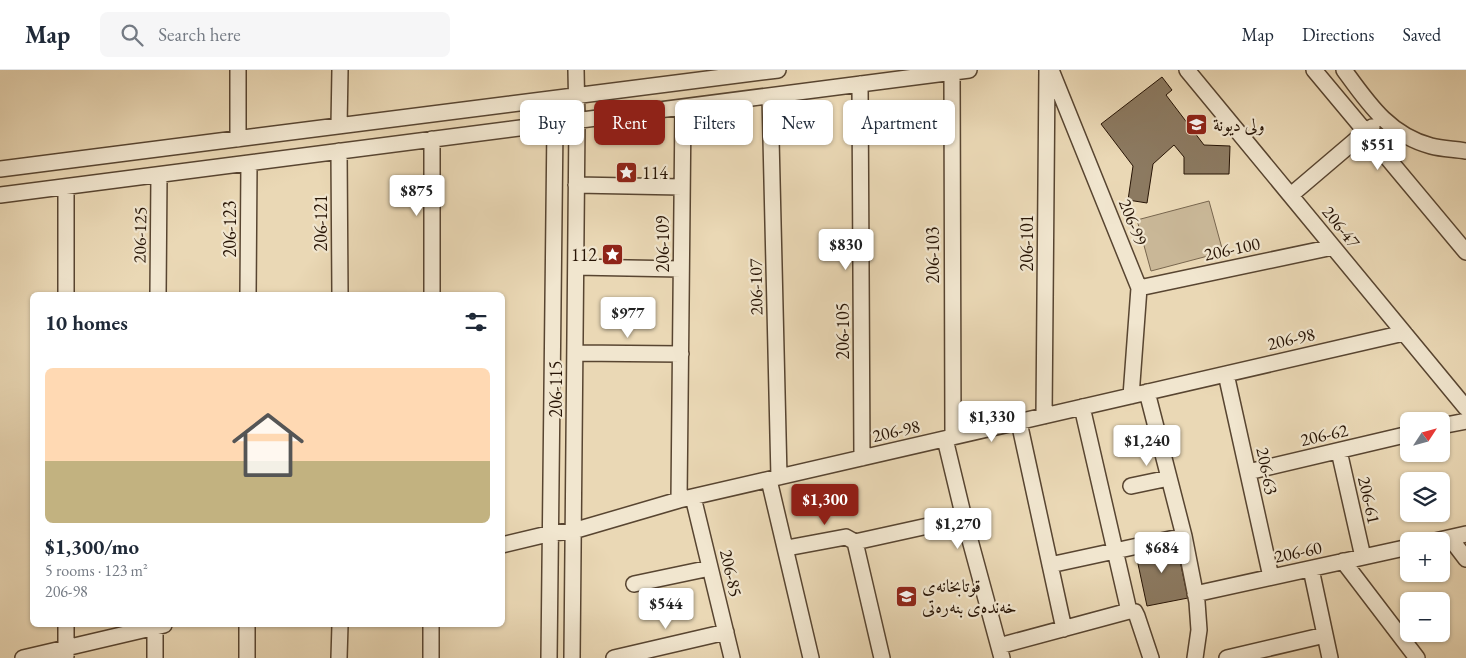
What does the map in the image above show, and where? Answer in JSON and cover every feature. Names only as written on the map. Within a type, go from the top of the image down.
[{"type":"street","points":[[238,70],[238,138]]},
{"type":"street","points":[[339,126],[340,70]]},
{"type":"street","name":"206-115","points":[[576,70],[576,100]]},
{"type":"street","points":[[0,169],[576,96],[680,76],[778,70]]},
{"type":"street","points":[[738,100],[970,70]]},
{"type":"street","name":"206-101","points":[[1044,416],[1047,70]]},
{"type":"street","name":"206-99","points":[[1052,70],[1140,288],[1130,396]]},
{"type":"street","name":"206-47","points":[[1187,70],[1466,408]]},
{"type":"street","points":[[1314,70],[1466,252]]},
{"type":"street","points":[[1344,70],[1374,111],[1384,121],[1413,139],[1428,145],[1466,151]]},
{"type":"street","name":"206-103","points":[[952,72],[949,438],[964,518],[998,654]]},
{"type":"street","name":"206-105","points":[[860,84],[862,458]]},
{"type":"street","points":[[573,100],[576,96]]},
{"type":"street","name":"206-107","points":[[770,96],[774,478],[811,658]]},
{"type":"street","points":[[584,120],[675,108]]},
{"type":"street","points":[[1291,195],[1365,132],[1384,121]]},
{"type":"street","points":[[0,195],[520,128]]},
{"type":"street","points":[[432,139],[432,292]]},
{"type":"street","name":"206-115","points":[[549,658],[552,533],[555,145]]},
{"type":"street","name":"206-115","points":[[572,658],[577,145]]},
{"type":"street","name":"206-109","points":[[683,145],[681,354],[686,499]]},
{"type":"street","name":"206-121","points":[[340,151],[340,292]]},
{"type":"street","name":"206-123","points":[[248,292],[249,163]]},
{"type":"street","name":"206-125","points":[[158,292],[159,175]]},
{"type":"street","points":[[576,185],[682,187]]},
{"type":"street","points":[[66,187],[66,292]]},
{"type":"street","name":"206-100","points":[[1140,288],[1333,247]]},
{"type":"street","points":[[576,267],[681,269]]},
{"type":"street","name":"206-98","points":[[505,544],[573,530],[686,499],[774,478],[1404,332]]},
{"type":"street","points":[[575,353],[681,354]]},
{"type":"street","name":"206-63","points":[[1226,374],[1271,577]]},
{"type":"street","points":[[1147,392],[1184,536],[1195,594],[1199,630],[1195,658]]},
{"type":"street","points":[[1082,407],[1114,551],[1133,613],[1151,658]]},
{"type":"street","points":[[1450,424],[1466,421]]},
{"type":"street","points":[[1019,422],[1064,629]]},
{"type":"street","name":"206-62","points":[[1248,472],[1400,436]]},
{"type":"street","name":"206-61","points":[[1339,451],[1363,557]]},
{"type":"street","points":[[1132,486],[1169,478]]},
{"type":"street","name":"206-85","points":[[686,499],[710,568],[732,658]]},
{"type":"street","points":[[787,548],[846,537],[856,542],[964,518]]},
{"type":"street","points":[[1466,534],[1450,538],[1466,559]]},
{"type":"street","points":[[1050,565],[1184,536]]},
{"type":"street","points":[[856,542],[882,658]]},
{"type":"street","name":"206-60","points":[[1195,594],[1400,549]]},
{"type":"street","points":[[1343,561],[1417,658]]},
{"type":"street","points":[[634,584],[710,568]]},
{"type":"street","points":[[1311,568],[1330,658]]},
{"type":"street","points":[[998,654],[1064,629],[1133,613]]},
{"type":"street","points":[[66,627],[66,653]]},
{"type":"street","points":[[23,658],[66,653],[155,627]]},
{"type":"street","points":[[155,658],[158,627]]},
{"type":"street","points":[[247,627],[247,658]]},
{"type":"street","points":[[339,658],[340,627]]},
{"type":"street","points":[[431,627],[431,658]]},
{"type":"street","points":[[614,658],[726,632]]},
{"type":"street","points":[[1227,658],[1325,635]]},
{"type":"shaded area","points":[[1209,201],[1223,252],[1151,271],[1137,220]]},
{"type":"building","points":[[1162,77],[1172,90],[1166,95],[1204,145],[1230,146],[1229,174],[1184,174],[1184,157],[1174,145],[1153,164],[1147,203],[1128,200],[1133,166],[1101,124]]},
{"type":"building","points":[[1176,542],[1188,598],[1147,606],[1135,550]]},
{"type":"place","name":"ولی دیونة","points":[[1197,125]]},
{"type":"place","name":"114","points":[[626,173]]},
{"type":"place","name":"112","points":[[613,255]]},
{"type":"place","name":"قوتابخانەی خەندەی بنەرەتی","points":[[906,596]]}]
